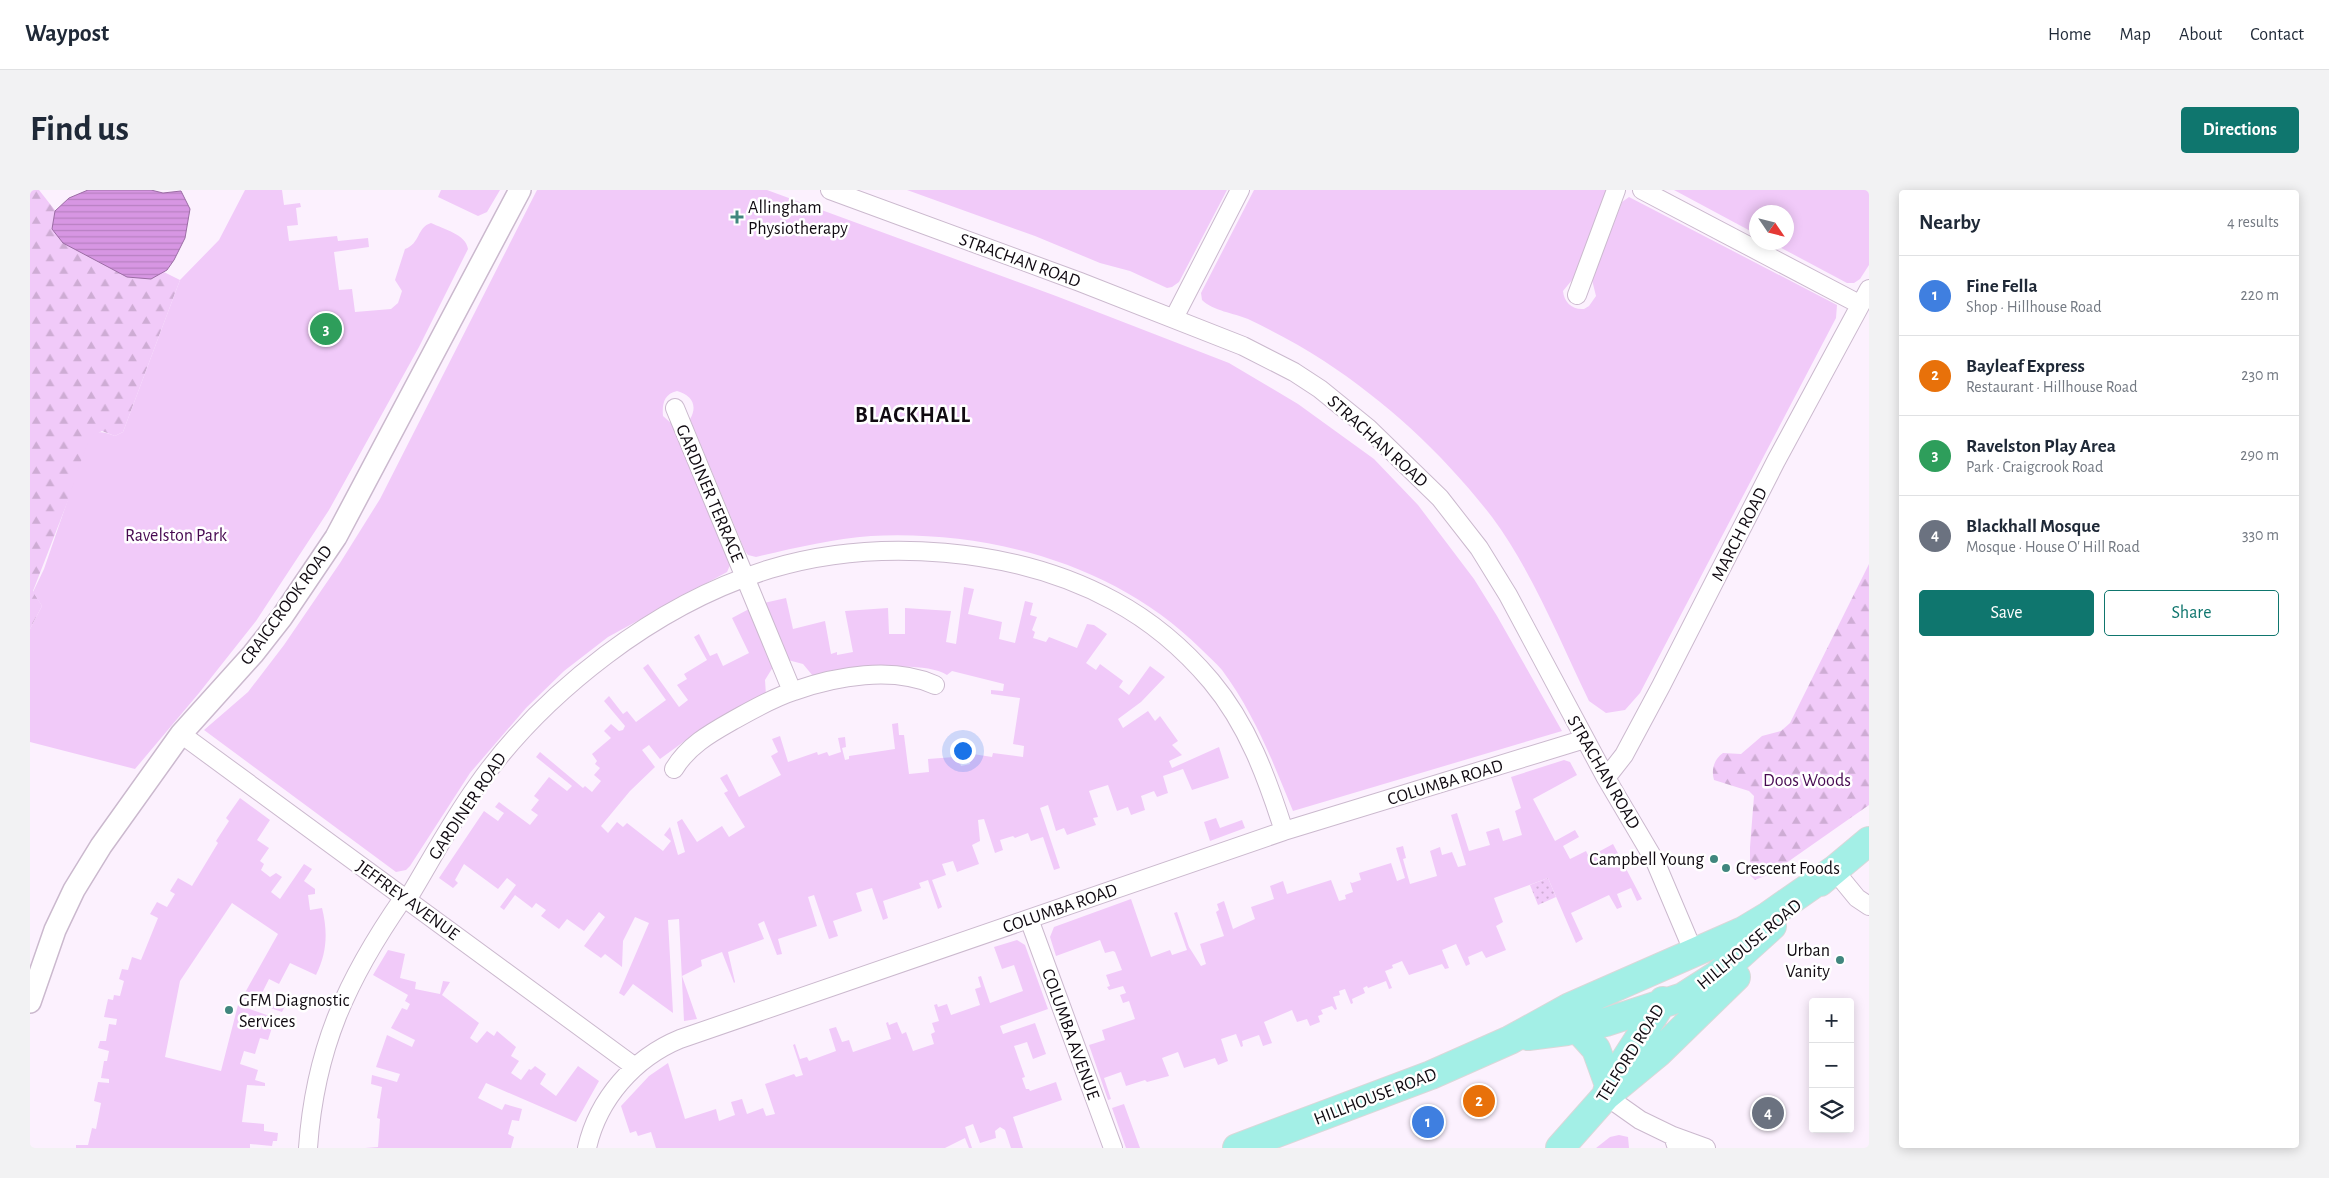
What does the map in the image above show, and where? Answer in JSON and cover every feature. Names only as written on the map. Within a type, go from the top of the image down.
[{"type":"main road","name":"HILLHOUSE ROAD","points":[[1510,1040],[1578,1029],[1660,1006],[1683,997],[1730,965],[1834,870],[1869,841]]},
{"type":"main road","name":"HILLHOUSE ROAD","points":[[1238,1148],[1431,1075],[1510,1040],[1570,1007],[1694,953],[1756,923],[1834,870]]},
{"type":"main road","points":[[1578,1029],[1596,1049],[1608,1090],[1647,1063],[1698,1015],[1834,870]]},
{"type":"main road","points":[[1694,953],[1706,961],[1721,960],[1763,926],[1780,920]]},
{"type":"main road","points":[[1694,953],[1703,985],[1702,1001],[1698,1015]]},
{"type":"main road","name":"TELFORD ROAD","points":[[1560,1148],[1608,1090],[1694,953]]},
{"type":"street","name":"CRAIGCROOK ROAD","points":[[30,1002],[55,930],[74,890],[107,838],[181,734],[253,654],[282,617],[336,537],[520,190]]},
{"type":"street","name":"STRACHAN ROAD","points":[[830,190],[1174,318],[1264,356],[1314,385],[1368,428],[1440,498],[1479,548],[1508,595],[1606,778],[1655,861],[1694,953]]},
{"type":"street","points":[[1174,318],[1240,190]]},
{"type":"street","points":[[1577,295],[1616,190]]},
{"type":"street","points":[[1642,190],[1859,304]]},
{"type":"street","name":"MARCH ROAD","points":[[1606,778],[1624,755],[1657,695],[1776,461],[1859,304],[1869,289]]},
{"type":"street","name":"GARDINER TERRACE","points":[[675,408],[792,691]]},
{"type":"street","name":"GARDINER ROAD","points":[[308,1148],[313,1099],[323,1053],[334,1022],[360,966],[476,787],[538,713],[593,666],[644,629],[694,600],[745,577],[784,565],[821,558],[865,552],[916,552],[961,555],[1022,566],[1051,574],[1098,592],[1134,612],[1162,633],[1192,660],[1212,683],[1234,713],[1249,739],[1268,782],[1284,831]]},
{"type":"street","points":[[674,768],[689,749],[706,736],[792,691],[828,682],[880,676],[914,677],[935,685]]},
{"type":"street","name":"JEFFREY AVENUE","points":[[181,734],[635,1067]]},
{"type":"street","name":"COLUMBA ROAD","points":[[587,1148],[598,1118],[609,1099],[635,1067],[660,1048],[680,1039],[1284,831],[1585,739]]},
{"type":"street","points":[[1834,870],[1858,898],[1869,906]]},
{"type":"street","name":"COLUMBA AVENUE","points":[[1029,919],[1113,1148]]},
{"type":"street","points":[[1608,1090],[1640,1120],[1675,1142],[1706,1148]]},
{"type":"green space","points":[[30,190],[39,190],[65,223],[180,280],[123,432],[115,436],[102,431],[93,436],[33,591],[42,606],[30,629]]},
{"type":"green space","name":"Ravelston Park","points":[[245,190],[282,190],[284,205],[300,203],[301,207],[296,208],[298,225],[287,226],[289,241],[337,236],[338,241],[368,238],[369,247],[334,252],[339,290],[352,289],[355,312],[391,309],[398,303],[402,291],[395,280],[405,249],[410,247],[426,225],[431,223],[459,236],[463,239],[468,249],[419,347],[329,510],[256,621],[135,769],[30,742],[30,629],[42,606],[33,592],[44,569],[86,447],[94,434],[101,432],[115,436],[123,432],[180,280],[219,240]]},
{"type":"green space","points":[[441,190],[500,190],[487,212],[478,216],[438,197]]},
{"type":"green space","points":[[537,190],[767,190],[1056,296],[1229,363],[1298,404],[1374,459],[1418,505],[1474,579],[1562,731],[1293,811],[1270,756],[1244,703],[1222,670],[1167,619],[1130,595],[1090,574],[1048,558],[1005,547],[960,539],[916,536],[856,537],[813,544],[756,557],[748,555],[690,419],[693,410],[692,402],[686,395],[677,391],[669,394],[665,400],[663,416],[672,424],[731,563],[727,572],[608,637],[564,671],[526,708],[470,773],[410,866],[406,870],[396,872],[204,730],[248,692],[284,645],[340,563],[380,499]]},
{"type":"green space","points":[[907,190],[1227,190],[1179,282],[1167,288],[1130,271],[1100,263],[1035,236]]},
{"type":"green space","points":[[1254,190],[1606,190],[1577,274],[1563,291],[1567,302],[1572,307],[1584,309],[1589,306],[1596,296],[1592,280],[1622,202],[1629,197],[1837,305],[1836,318],[1640,693],[1625,710],[1606,713],[1589,701],[1545,607],[1506,537],[1474,495],[1435,452],[1393,413],[1348,377],[1324,361],[1267,328],[1248,319],[1212,307],[1202,300],[1201,293]]},
{"type":"green space","points":[[1674,190],[1869,190],[1869,265],[1860,279],[1854,283],[1847,283],[1785,250],[1794,250],[1794,205],[1749,205],[1749,230]]},
{"type":"green space","name":"Doos Woods","points":[[1869,564],[1869,805],[1772,873],[1755,880],[1750,875],[1754,796],[1749,791],[1714,780],[1714,765],[1717,758],[1723,753],[1741,754],[1762,736],[1781,731],[1790,723]]},
{"type":"green space","points":[[964,587],[974,589],[968,614],[1002,622],[999,639],[1015,643],[1025,601],[1033,603],[1030,615],[1037,617],[1032,630],[1035,632],[1033,638],[1046,642],[1049,637],[1077,648],[1087,624],[1094,625],[1107,634],[1086,663],[1096,670],[1100,664],[1123,681],[1119,687],[1129,695],[1150,666],[1165,677],[1141,702],[1118,719],[1123,728],[1148,711],[1155,721],[1160,716],[1178,741],[1172,745],[1182,755],[1169,761],[1172,768],[1219,747],[1229,778],[1192,790],[1183,769],[1163,776],[1168,793],[1157,797],[1154,791],[1141,796],[1145,810],[1131,815],[1128,807],[1117,811],[1108,785],[1089,791],[1098,817],[1093,818],[1096,825],[1067,835],[1064,828],[1056,831],[1048,805],[1040,808],[1060,868],[1054,870],[1043,837],[1031,841],[1028,833],[1015,838],[1013,836],[1000,840],[1003,850],[995,853],[984,819],[978,820],[980,841],[972,845],[979,864],[957,872],[953,861],[942,864],[946,875],[932,880],[942,907],[938,909],[928,880],[919,883],[921,888],[883,901],[888,918],[883,920],[872,888],[856,893],[862,911],[833,921],[838,936],[829,939],[814,895],[808,897],[817,926],[778,939],[782,954],[777,955],[764,921],[758,924],[764,939],[728,952],[734,983],[722,952],[701,960],[702,966],[682,976],[697,1019],[684,1021],[679,919],[668,920],[673,1013],[633,984],[624,996],[619,993],[649,923],[635,917],[623,941],[622,967],[605,954],[601,958],[584,946],[605,917],[599,912],[584,931],[567,919],[559,929],[541,916],[546,910],[536,903],[532,908],[515,895],[504,910],[500,907],[516,885],[507,878],[498,889],[464,864],[455,880],[458,883],[453,888],[439,878],[484,811],[498,821],[504,813],[495,807],[499,802],[530,825],[538,815],[531,810],[539,800],[534,796],[549,777],[567,791],[572,786],[536,757],[540,752],[583,788],[585,786],[592,792],[601,781],[594,775],[600,768],[595,764],[597,761],[592,754],[611,738],[604,731],[611,724],[619,731],[623,730],[625,726],[604,701],[609,696],[623,714],[627,711],[636,722],[666,700],[643,668],[648,664],[679,707],[688,700],[677,685],[687,679],[684,674],[707,660],[694,637],[699,634],[710,656],[717,653],[723,666],[749,653],[732,618],[749,609],[773,667],[765,680],[766,695],[697,732],[660,759],[649,745],[642,750],[655,767],[630,791],[601,826],[608,833],[617,822],[623,827],[627,823],[663,851],[671,841],[664,835],[670,827],[678,855],[685,852],[677,822],[682,819],[697,842],[722,826],[729,837],[745,827],[724,793],[728,791],[720,778],[727,774],[739,797],[781,775],[771,756],[778,752],[772,739],[780,736],[788,762],[817,752],[818,755],[827,752],[829,756],[841,752],[838,738],[845,737],[846,747],[842,748],[845,760],[849,759],[849,756],[895,749],[892,724],[898,723],[899,735],[904,735],[909,774],[929,772],[928,759],[954,757],[954,749],[956,749],[961,766],[970,764],[967,753],[992,757],[993,753],[1023,757],[1024,746],[1013,744],[1020,698],[991,694],[991,690],[1003,691],[1004,684],[952,671],[947,675],[935,670],[919,667],[863,669],[813,676],[803,664],[788,660],[764,603],[786,598],[793,629],[825,621],[831,654],[837,652],[837,655],[853,652],[845,611],[888,608],[889,634],[905,634],[905,608],[951,611],[946,642],[956,644]]},
{"type":"green space","points":[[1564,760],[1570,762],[1577,775],[1533,799],[1555,841],[1575,830],[1579,837],[1563,846],[1570,859],[1586,851],[1589,857],[1613,844],[1642,899],[1637,901],[1631,888],[1617,894],[1622,907],[1617,909],[1609,895],[1571,913],[1583,939],[1576,943],[1548,878],[1494,898],[1503,922],[1496,926],[1506,950],[1486,958],[1482,951],[1468,957],[1470,964],[1466,966],[1456,944],[1442,950],[1449,968],[1445,969],[1442,964],[1409,975],[1402,961],[1392,965],[1393,968],[1385,971],[1392,988],[1389,989],[1386,981],[1368,988],[1367,986],[1363,988],[1365,993],[1352,999],[1353,1003],[1351,1004],[1345,989],[1339,991],[1340,995],[1333,997],[1337,1009],[1335,1010],[1332,1006],[1321,1010],[1323,1014],[1318,1016],[1320,1022],[1310,1026],[1307,1019],[1297,1022],[1292,1010],[1264,1022],[1272,1043],[1263,1046],[1259,1035],[1242,1041],[1243,1046],[1241,1047],[1236,1034],[1221,1039],[1228,1061],[1218,1065],[1215,1058],[1184,1068],[1178,1052],[1162,1058],[1169,1076],[1147,1082],[1145,1080],[1126,1086],[1121,1072],[1104,1078],[1111,1099],[1108,1100],[1089,1045],[1105,1040],[1102,1030],[1135,1019],[1129,1001],[1123,1003],[1120,995],[1126,993],[1123,986],[1109,990],[1107,987],[1110,986],[1106,975],[1122,970],[1115,952],[1105,953],[1100,940],[1056,956],[1050,937],[1054,927],[1131,899],[1151,957],[1170,950],[1172,955],[1187,950],[1174,913],[1177,912],[1189,947],[1201,966],[1206,964],[1200,944],[1224,936],[1216,912],[1219,910],[1217,904],[1224,901],[1233,929],[1255,919],[1251,907],[1274,899],[1270,886],[1283,881],[1287,894],[1331,880],[1339,901],[1346,899],[1345,895],[1353,892],[1350,882],[1361,880],[1359,873],[1391,863],[1397,881],[1405,878],[1396,848],[1403,846],[1406,858],[1403,859],[1410,884],[1437,876],[1430,851],[1440,847],[1442,855],[1452,852],[1458,867],[1466,865],[1451,815],[1457,813],[1469,851],[1490,845],[1486,832],[1499,828],[1503,841],[1522,835],[1515,811],[1521,808],[1511,777]]},
{"type":"green space","points":[[240,798],[270,820],[257,840],[269,848],[260,861],[264,864],[261,870],[270,877],[276,873],[282,877],[271,892],[280,899],[304,864],[312,869],[304,881],[315,889],[315,894],[308,895],[310,910],[322,908],[326,934],[320,967],[316,975],[290,963],[279,984],[269,979],[262,993],[267,996],[265,1001],[279,1008],[286,996],[289,998],[282,1012],[242,998],[278,934],[232,903],[180,981],[165,1057],[221,1071],[238,1005],[275,1018],[268,1040],[260,1038],[255,1054],[244,1051],[240,1064],[258,1070],[255,1080],[265,1083],[265,1086],[247,1085],[242,1122],[264,1124],[264,1131],[278,1133],[277,1141],[273,1141],[272,1146],[250,1144],[250,1148],[76,1148],[76,1145],[88,1145],[92,1128],[96,1129],[101,1103],[94,1101],[98,1082],[109,1083],[109,1079],[101,1078],[104,1061],[107,1061],[109,1051],[98,1048],[100,1041],[106,1041],[109,1024],[116,1025],[117,1019],[104,1017],[108,999],[113,1000],[114,995],[120,996],[124,981],[119,979],[122,969],[128,970],[132,957],[141,960],[158,918],[150,914],[157,902],[167,907],[175,894],[170,891],[178,878],[192,886],[229,821],[226,818]]},
{"type":"green space","points":[[1216,818],[1220,828],[1242,820],[1245,828],[1210,841],[1204,822]]},
{"type":"green space","points":[[1548,878],[1556,897],[1538,905],[1530,885]]},
{"type":"green space","points":[[1017,940],[1025,945],[1048,1009],[1000,1026],[1003,1034],[1035,1023],[1046,1054],[1033,1059],[1027,1042],[1014,1046],[1025,1077],[1022,1078],[1026,1089],[1030,1091],[1056,1082],[1062,1100],[1013,1117],[1023,1148],[1011,1148],[1005,1130],[1000,1127],[995,1131],[996,1138],[980,1143],[973,1124],[965,1127],[972,1148],[969,1148],[965,1138],[945,1148],[656,1148],[651,1132],[638,1136],[636,1131],[630,1133],[621,1106],[649,1076],[668,1063],[685,1119],[716,1109],[719,1121],[735,1115],[731,1102],[742,1099],[747,1114],[763,1108],[766,1116],[775,1114],[765,1084],[794,1074],[796,1077],[803,1075],[793,1045],[795,1044],[800,1059],[807,1057],[809,1061],[836,1051],[829,1029],[836,1027],[842,1042],[849,1040],[853,1052],[891,1039],[886,1023],[888,1022],[889,1025],[897,1022],[902,1034],[906,1032],[913,1051],[934,1044],[931,1034],[935,1032],[932,1023],[939,1021],[934,1005],[937,1004],[938,1007],[947,1004],[951,1015],[980,1005],[975,989],[981,987],[978,977],[981,976],[990,1003],[1023,991],[1014,965],[1002,969],[994,947]]},
{"type":"green space","points":[[388,950],[405,954],[400,978],[416,982],[415,989],[440,994],[443,981],[450,982],[442,995],[479,1023],[470,1038],[477,1043],[487,1031],[494,1036],[497,1031],[516,1047],[511,1056],[519,1061],[511,1073],[521,1080],[529,1069],[531,1070],[535,1066],[546,1074],[540,1084],[556,1096],[578,1066],[599,1081],[576,1122],[486,1083],[478,1098],[502,1110],[505,1104],[522,1109],[519,1121],[512,1120],[508,1134],[514,1137],[511,1148],[365,1148],[378,1147],[380,1119],[377,1118],[382,1087],[371,1084],[372,1075],[397,1082],[400,1074],[376,1067],[387,1035],[412,1047],[415,1040],[391,1028],[402,1008],[407,1010],[410,1004],[405,1001],[408,995],[373,975]]},
{"type":"green space","points":[[1124,1104],[1140,1148],[1126,1148],[1112,1108]]},
{"type":"green space","points":[[1619,1135],[1628,1137],[1629,1148],[1596,1148],[1610,1137]]},
{"type":"shaded area","points":[[88,190],[151,190],[163,193],[181,191],[190,209],[185,238],[167,270],[151,279],[127,277],[63,243],[52,229],[55,211],[69,198]]},
{"type":"place","name":"Allingham Physiotherapy","points":[[737,217]]},
{"type":"place","name":"Ravelston Play Area","points":[[326,329]]},
{"type":"place","name":"Campbell Young","points":[[1714,859]]},
{"type":"place","name":"Crescent Foods","points":[[1726,868]]},
{"type":"place","name":"Urban Vanity","points":[[1840,960]]},
{"type":"place","name":"GFM Diagnostic Services","points":[[229,1010]]},
{"type":"place","name":"Bayleaf Express","points":[[1479,1101]]},
{"type":"place","name":"Blackhall Mosque","points":[[1768,1113]]},
{"type":"place","name":"Fine Fella","points":[[1428,1122]]},
{"type":"district","name":"BLACKHALL","points":[[913,414]]}]
